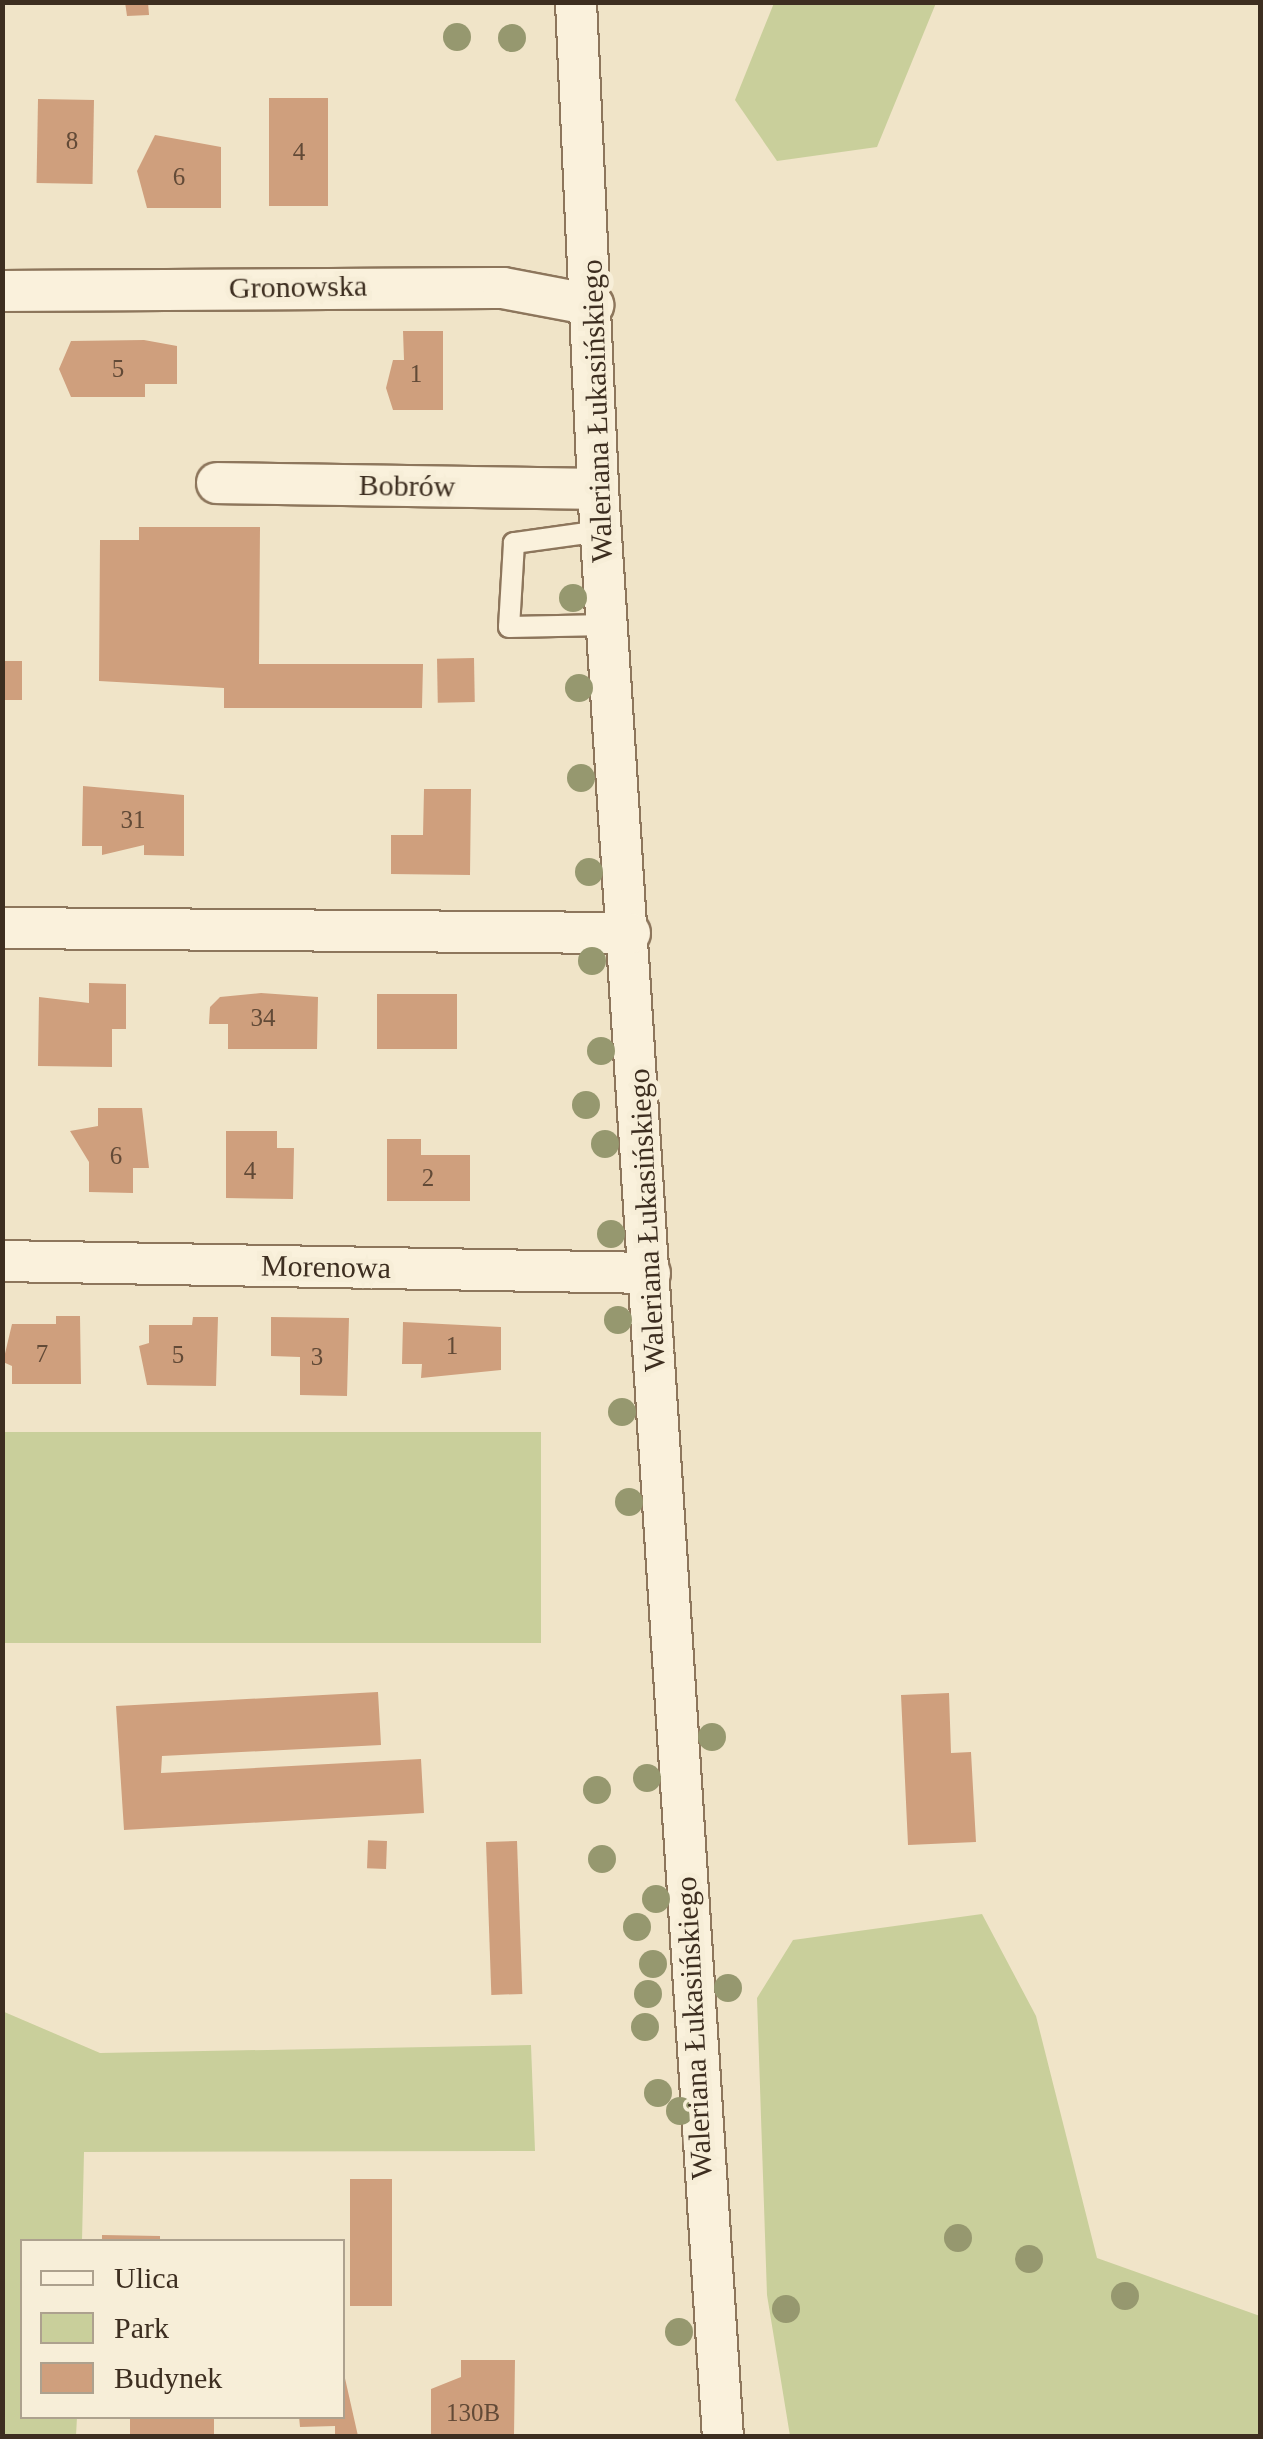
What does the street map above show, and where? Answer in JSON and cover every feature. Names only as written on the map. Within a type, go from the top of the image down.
[{"type":"street","name":"Waleriana Łukasińskiego","points":[[576,2],[600,531],[630,933],[723,2436]]},
{"type":"street","name":"Gronowska","points":[[2,290],[485,288],[592,305]]},
{"type":"street","name":"Bobrów","points":[[217,483],[598,489]]},
{"type":"street","points":[[2,928],[630,933]]},
{"type":"street","name":"Morenowa","points":[[2,1261],[650,1273]]},
{"type":"lane","points":[[600,531],[514,543],[509,628],[606,625]]},
{"type":"green space","points":[[774,3],[936,3],[877,147],[777,161],[735,100]]},
{"type":"green space","points":[[3,1432],[541,1432],[541,1643],[3,1643]]},
{"type":"green space","points":[[982,1914],[1036,2016],[1097,2258],[1260,2316],[1260,2436],[790,2436],[767,2295],[757,1998],[793,1940]]},
{"type":"green space","points":[[2,2011],[100,2053],[531,2045],[535,2151],[84,2152],[82,2239],[20,2239],[20,2419],[77,2419],[76,2436],[3,2436]]},
{"type":"building","points":[[125,2],[148,2],[149,15],[127,16]]},
{"type":"building","points":[[269,98],[328,98],[328,206],[269,206]]},
{"type":"building","points":[[38,99],[94,100],[93,184],[37,183]]},
{"type":"building","points":[[155,135],[221,147],[221,208],[147,208],[137,171]]},
{"type":"building","points":[[403,331],[443,331],[443,410],[393,410],[386,388],[393,360],[404,360]]},
{"type":"building","points":[[144,340],[177,346],[177,384],[145,384],[145,397],[71,397],[59,369],[71,341]]},
{"type":"building","points":[[139,527],[260,527],[259,664],[423,664],[422,708],[224,708],[224,688],[99,681],[100,540],[139,540]]},
{"type":"building","points":[[474,658],[475,702],[438,703],[437,659]]},
{"type":"building","points":[[2,661],[22,661],[22,700],[2,700]]},
{"type":"building","points":[[83,786],[184,795],[184,856],[144,855],[144,845],[102,855],[102,846],[82,846]]},
{"type":"building","points":[[424,789],[471,789],[470,875],[391,874],[391,835],[423,835]]},
{"type":"building","points":[[89,983],[126,984],[126,1029],[112,1029],[112,1067],[38,1066],[39,997],[89,1003]]},
{"type":"building","points":[[261,993],[318,997],[317,1049],[228,1049],[228,1024],[209,1024],[210,1007],[220,997]]},
{"type":"building","points":[[377,994],[457,994],[457,1049],[377,1049]]},
{"type":"building","points":[[98,1108],[142,1108],[149,1168],[133,1168],[133,1193],[89,1192],[89,1162],[70,1131],[98,1126]]},
{"type":"building","points":[[226,1131],[277,1131],[277,1148],[294,1148],[293,1199],[226,1198]]},
{"type":"building","points":[[387,1139],[421,1139],[421,1155],[470,1155],[470,1201],[387,1201]]},
{"type":"building","points":[[56,1316],[80,1316],[81,1384],[12,1384],[12,1366],[3,1362],[12,1324],[56,1324]]},
{"type":"building","points":[[193,1317],[218,1317],[216,1386],[147,1385],[139,1346],[149,1343],[149,1325],[192,1325]]},
{"type":"building","points":[[271,1317],[349,1318],[347,1396],[300,1395],[300,1357],[271,1356]]},
{"type":"building","points":[[403,1322],[501,1327],[501,1370],[421,1378],[422,1364],[402,1364]]},
{"type":"building","points":[[378,1692],[381,1745],[162,1756],[161,1773],[421,1759],[424,1813],[124,1830],[116,1706]]},
{"type":"building","points":[[949,1693],[951,1753],[971,1752],[976,1842],[908,1845],[901,1695]]},
{"type":"building","points":[[368,1840],[387,1841],[386,1869],[367,1868]]},
{"type":"building","points":[[517,1841],[522,1994],[491,1995],[486,1842]]},
{"type":"building","points":[[350,2179],[392,2179],[392,2306],[350,2306]]},
{"type":"building","points":[[102,2235],[160,2236],[160,2239],[102,2239]]},
{"type":"building","points":[[461,2360],[515,2360],[514,2436],[431,2436],[431,2389],[461,2377]]},
{"type":"building","points":[[345,2378],[358,2436],[335,2436],[335,2426],[300,2427],[299,2419],[345,2419]]},
{"type":"building","points":[[130,2419],[214,2419],[214,2436],[130,2436]]}]
